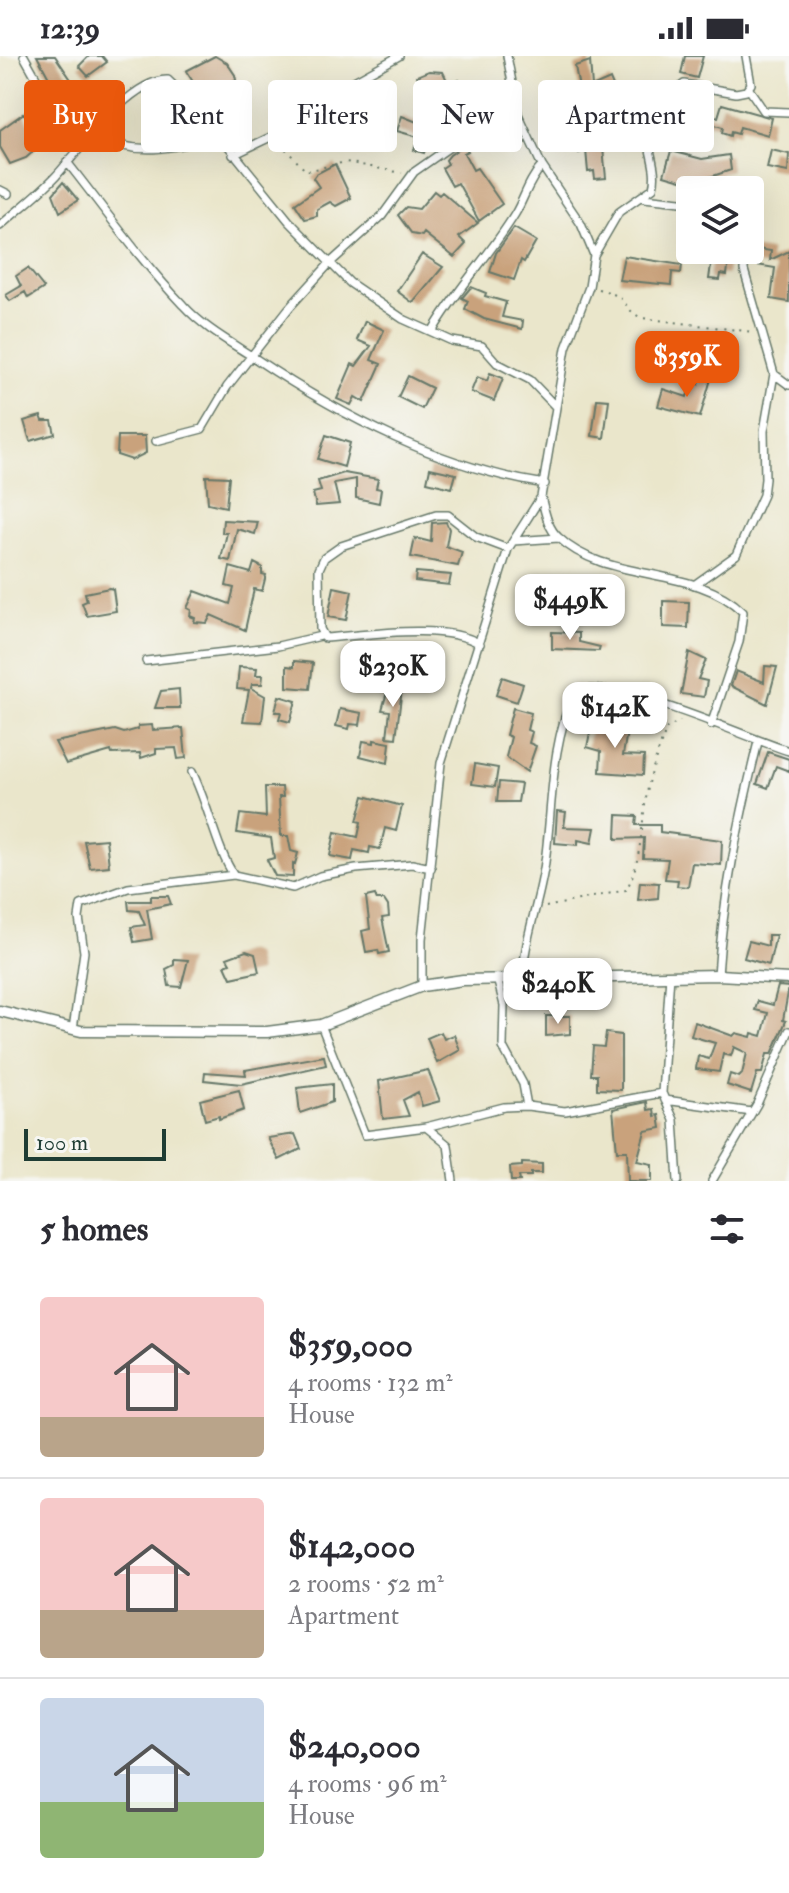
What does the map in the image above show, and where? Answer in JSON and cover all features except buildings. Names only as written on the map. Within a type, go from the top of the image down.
[{"type":"main road","points":[[0,1011],[73,1029],[267,1032],[321,1025],[422,986],[497,978],[718,975],[789,979]]},
{"type":"street","points":[[24,56],[37,80]]},
{"type":"street","points":[[356,80],[399,56]]},
{"type":"street","points":[[507,56],[512,80]]},
{"type":"street","points":[[746,56],[749,89],[764,111],[789,112]]},
{"type":"street","points":[[422,986],[422,939],[441,763],[508,549],[541,497],[545,484],[566,348],[589,287],[594,255],[619,212],[644,198],[655,182],[649,129],[657,113],[679,88],[691,84],[741,93],[749,89]]},
{"type":"street","points":[[522,123],[542,166],[581,224],[594,255]]},
{"type":"street","points":[[233,155],[268,138]]},
{"type":"street","points":[[0,226],[76,152]]},
{"type":"street","points":[[230,152],[289,221],[330,263],[372,298],[403,319],[452,341],[482,346],[497,363],[530,380],[555,406]]},
{"type":"street","points":[[156,441],[202,429],[227,387],[330,263],[382,216],[414,172],[443,152]]},
{"type":"street","points":[[67,162],[181,304],[214,333],[301,390],[402,440],[494,476],[545,484]]},
{"type":"street","points":[[432,332],[445,308],[515,213],[527,185],[542,166]]},
{"type":"street","points":[[0,190],[8,194]]},
{"type":"street","points":[[644,198],[676,201]]},
{"type":"street","points":[[694,585],[736,555],[763,495],[764,431],[774,374],[743,264]]},
{"type":"street","points":[[774,374],[789,385]]},
{"type":"street","points":[[541,497],[547,520],[559,538],[601,561],[694,585],[743,612],[739,642],[711,725]]},
{"type":"street","points":[[321,636],[319,569],[324,558],[341,546],[448,515],[476,537],[508,549]]},
{"type":"street","points":[[513,541],[559,538]]},
{"type":"street","points":[[146,661],[278,646],[321,636],[466,635],[480,644]]},
{"type":"street","points":[[523,977],[523,957],[536,908],[560,725],[574,693],[597,689],[635,694],[711,725],[789,751]]},
{"type":"street","points":[[718,975],[720,932],[738,824],[758,742]]},
{"type":"street","points":[[192,772],[209,806],[226,864],[234,875]]},
{"type":"street","points":[[73,1029],[84,962],[81,905],[128,888],[234,875],[293,888],[320,876],[356,869],[412,864],[431,868]]},
{"type":"street","points":[[670,975],[663,1096],[674,1120],[678,1181]]},
{"type":"street","points":[[497,978],[504,1004],[503,1047],[523,1084],[527,1106]]},
{"type":"street","points":[[321,1025],[365,1135],[426,1127],[504,1107],[527,1106],[565,1111],[663,1096],[752,1112]]},
{"type":"street","points":[[712,1181],[752,1112],[789,1031]]},
{"type":"street","points":[[426,1127],[448,1145],[453,1181]]},
{"type":"path","points":[[289,152],[306,171],[346,162],[382,171],[414,172]]},
{"type":"path","points":[[589,287],[617,294],[634,315],[642,318],[763,334]]},
{"type":"path","points":[[536,908],[626,890],[638,853],[647,789],[664,735],[671,724],[693,717]]}]
